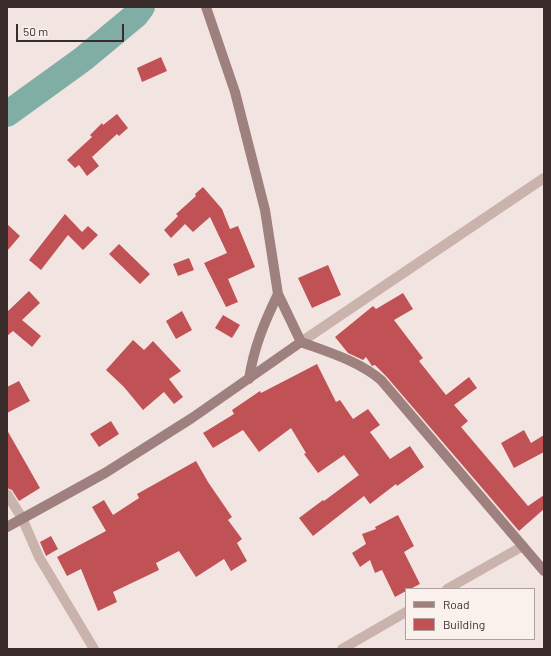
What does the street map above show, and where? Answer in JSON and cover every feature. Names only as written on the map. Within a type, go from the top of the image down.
[{"type":"main road","points":[[206,7],[235,92],[261,195],[278,294],[301,342],[338,355],[374,374],[381,380],[544,570]]},
{"type":"main road","points":[[249,379],[253,354],[259,336],[278,294]]},
{"type":"main road","points":[[7,527],[104,473],[192,418],[301,342]]},
{"type":"street","points":[[301,342],[544,178]]},
{"type":"street","points":[[7,494],[22,518],[39,557],[94,649]]},
{"type":"street","points":[[449,588],[523,546]]},
{"type":"street","points":[[342,649],[405,613]]},
{"type":"building","points":[[161,57],[167,71],[142,82],[137,68]]},
{"type":"building","points":[[117,114],[128,128],[119,136],[117,134],[92,157],[99,166],[87,176],[79,165],[75,168],[67,160],[92,137],[90,135],[102,123],[103,125]]},
{"type":"building","points":[[203,187],[222,209],[230,229],[238,226],[255,267],[228,279],[238,302],[226,307],[204,263],[227,253],[210,217],[193,232],[185,224],[171,238],[164,230],[178,216],[176,214],[196,196],[195,194]]},
{"type":"building","points":[[65,214],[82,232],[88,226],[98,235],[83,250],[68,235],[41,270],[29,260]]},
{"type":"building","points":[[7,224],[20,236],[7,251]]},
{"type":"building","points":[[119,244],[150,274],[140,284],[109,254]]},
{"type":"building","points":[[189,258],[194,270],[178,276],[173,264]]},
{"type":"building","points":[[328,265],[341,295],[312,308],[298,278]]},
{"type":"building","points":[[29,291],[40,303],[22,320],[41,336],[32,347],[13,331],[7,336],[7,312]]},
{"type":"building","points":[[403,293],[413,309],[394,320],[423,358],[419,361],[446,395],[469,377],[477,388],[454,405],[468,421],[461,427],[528,506],[544,495],[544,509],[519,531],[386,376],[375,365],[372,366],[366,357],[363,360],[348,353],[335,337],[373,306],[376,309]]},
{"type":"building","points":[[182,311],[192,330],[176,339],[166,321]]},
{"type":"building","points":[[223,315],[240,325],[232,338],[215,328]]},
{"type":"building","points":[[133,340],[144,350],[153,341],[181,371],[169,379],[183,397],[174,404],[164,392],[143,410],[124,387],[106,370]]},
{"type":"building","points":[[317,364],[336,402],[340,400],[353,419],[368,409],[380,425],[370,432],[390,459],[410,446],[424,467],[397,486],[396,484],[370,504],[364,496],[313,536],[299,518],[359,475],[344,455],[318,473],[304,454],[306,453],[291,428],[259,452],[243,430],[213,448],[203,433],[234,414],[232,410],[260,391],[261,393]]},
{"type":"building","points":[[19,381],[30,401],[7,413],[7,387]]},
{"type":"building","points":[[111,421],[119,434],[99,447],[90,434]]},
{"type":"building","points":[[7,430],[40,488],[19,501],[12,490],[7,488]]},
{"type":"building","points":[[524,430],[531,443],[544,435],[544,452],[514,468],[501,443]]},
{"type":"building","points":[[196,461],[208,482],[232,517],[228,520],[242,539],[237,543],[247,561],[231,571],[224,559],[196,577],[179,551],[156,563],[159,570],[113,592],[117,602],[98,611],[81,569],[67,576],[57,557],[106,531],[92,507],[104,500],[113,515],[139,498],[137,494]]},
{"type":"building","points":[[398,515],[414,546],[404,552],[420,584],[412,588],[405,588],[405,592],[395,597],[382,570],[375,573],[370,560],[360,567],[352,553],[366,544],[362,534],[376,529],[375,527]]},
{"type":"building","points":[[51,536],[58,549],[46,556],[40,542]]},
{"type":"waterway","points":[[7,114],[83,59],[136,15],[142,7]]}]
